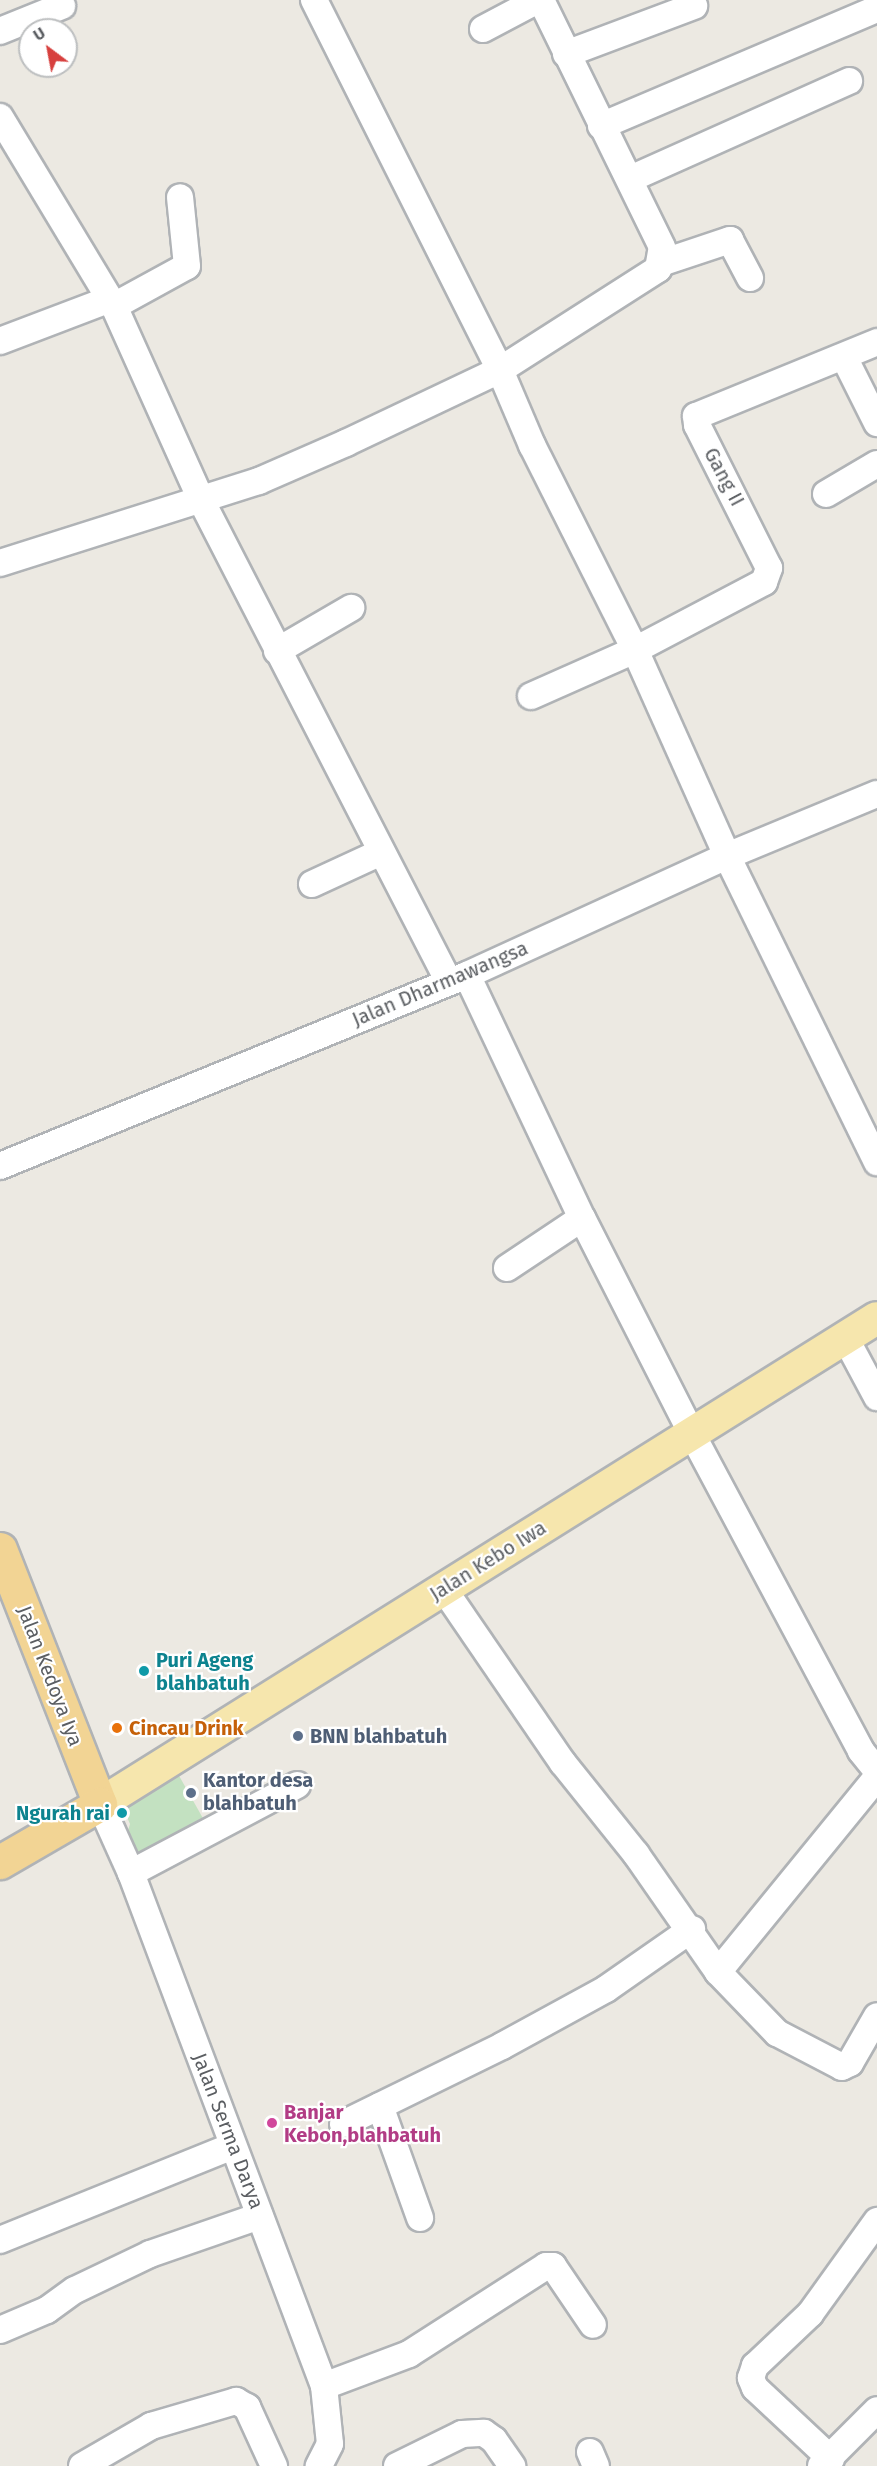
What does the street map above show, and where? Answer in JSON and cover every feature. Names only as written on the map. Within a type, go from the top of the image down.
[{"type":"highway","name":"Jalan Kedoya Iya","points":[[0,1549],[10,1603],[100,1804]]},
{"type":"highway","points":[[0,1862],[100,1804]]},
{"type":"main road","name":"Jalan Kebo Iwa","points":[[100,1804],[443,1588],[693,1436],[877,1318]]},
{"type":"street","points":[[0,563],[259,481],[346,443],[500,370],[658,269],[661,263],[662,247],[540,0],[483,29]]},
{"type":"street","points":[[316,1],[500,370],[532,445],[635,650],[727,856],[877,1162]]},
{"type":"street","points":[[0,31],[62,6]]},
{"type":"street","points":[[566,54],[694,6]]},
{"type":"street","points":[[601,126],[877,9]]},
{"type":"street","points":[[630,179],[849,81]]},
{"type":"street","points":[[0,117],[111,303],[201,500],[379,853],[458,979],[693,1436],[874,1769],[718,1972]]},
{"type":"street","points":[[0,341],[111,303],[188,266],[180,197]]},
{"type":"street","points":[[661,263],[730,240],[750,278]]},
{"type":"street","name":"Gang II","points":[[635,650],[744,594],[764,582],[768,576],[769,568],[749,524],[696,425],[696,416],[877,342]]},
{"type":"street","points":[[844,357],[877,423]]},
{"type":"street","points":[[826,494],[877,464]]},
{"type":"street","points":[[277,651],[351,608]]},
{"type":"street","points":[[531,696],[635,650]]},
{"type":"street","name":"Jalan Dharmawangsa","points":[[0,1166],[458,979],[727,856],[877,794]]},
{"type":"street","points":[[312,884],[379,853]]},
{"type":"street","points":[[507,1268],[582,1218]]},
{"type":"street","points":[[846,1339],[877,1397]]},
{"type":"street","points":[[443,1588],[563,1763],[692,1929],[718,1972],[777,2033],[837,2066],[850,2063],[877,2016]]},
{"type":"street","points":[[131,1873],[297,1785]]},
{"type":"street","name":"Jalan Serma Darya","points":[[100,1804],[131,1873],[324,2386],[330,2444],[322,2465]]},
{"type":"street","points":[[343,2124],[606,1989],[692,1929]]},
{"type":"street","points":[[380,2106],[420,2218]]},
{"type":"street","points":[[0,2240],[233,2146]]},
{"type":"street","points":[[0,2330],[47,2310],[75,2290],[150,2254],[260,2216]]},
{"type":"street","points":[[877,2221],[810,2314],[755,2366],[751,2378],[755,2388],[826,2462],[877,2410]]},
{"type":"street","points":[[324,2386],[409,2354],[546,2266],[553,2266],[593,2325]]},
{"type":"street","points":[[82,2466],[151,2426],[236,2401],[247,2407],[274,2466]]},
{"type":"street","points":[[397,2466],[462,2434],[484,2433],[494,2440],[512,2466]]},
{"type":"green space","points":[[173,1765],[209,1829],[142,1865],[137,1854],[131,1857],[127,1848],[133,1844],[127,1834],[130,1824],[124,1810],[135,1790]]},
{"type":"place","name":"Puri Ageng blahbatuh","points":[[144,1671]]},
{"type":"place","name":"Cincau Drink","points":[[117,1728]]},
{"type":"place","name":"BNN blahbatuh","points":[[298,1736]]},
{"type":"place","name":"Kantor desa blahbatuh","points":[[191,1793]]},
{"type":"place","name":"Ngurah rai","points":[[122,1813]]},
{"type":"place","name":"Banjar Kebon,blahbatuh","points":[[272,2123]]}]
